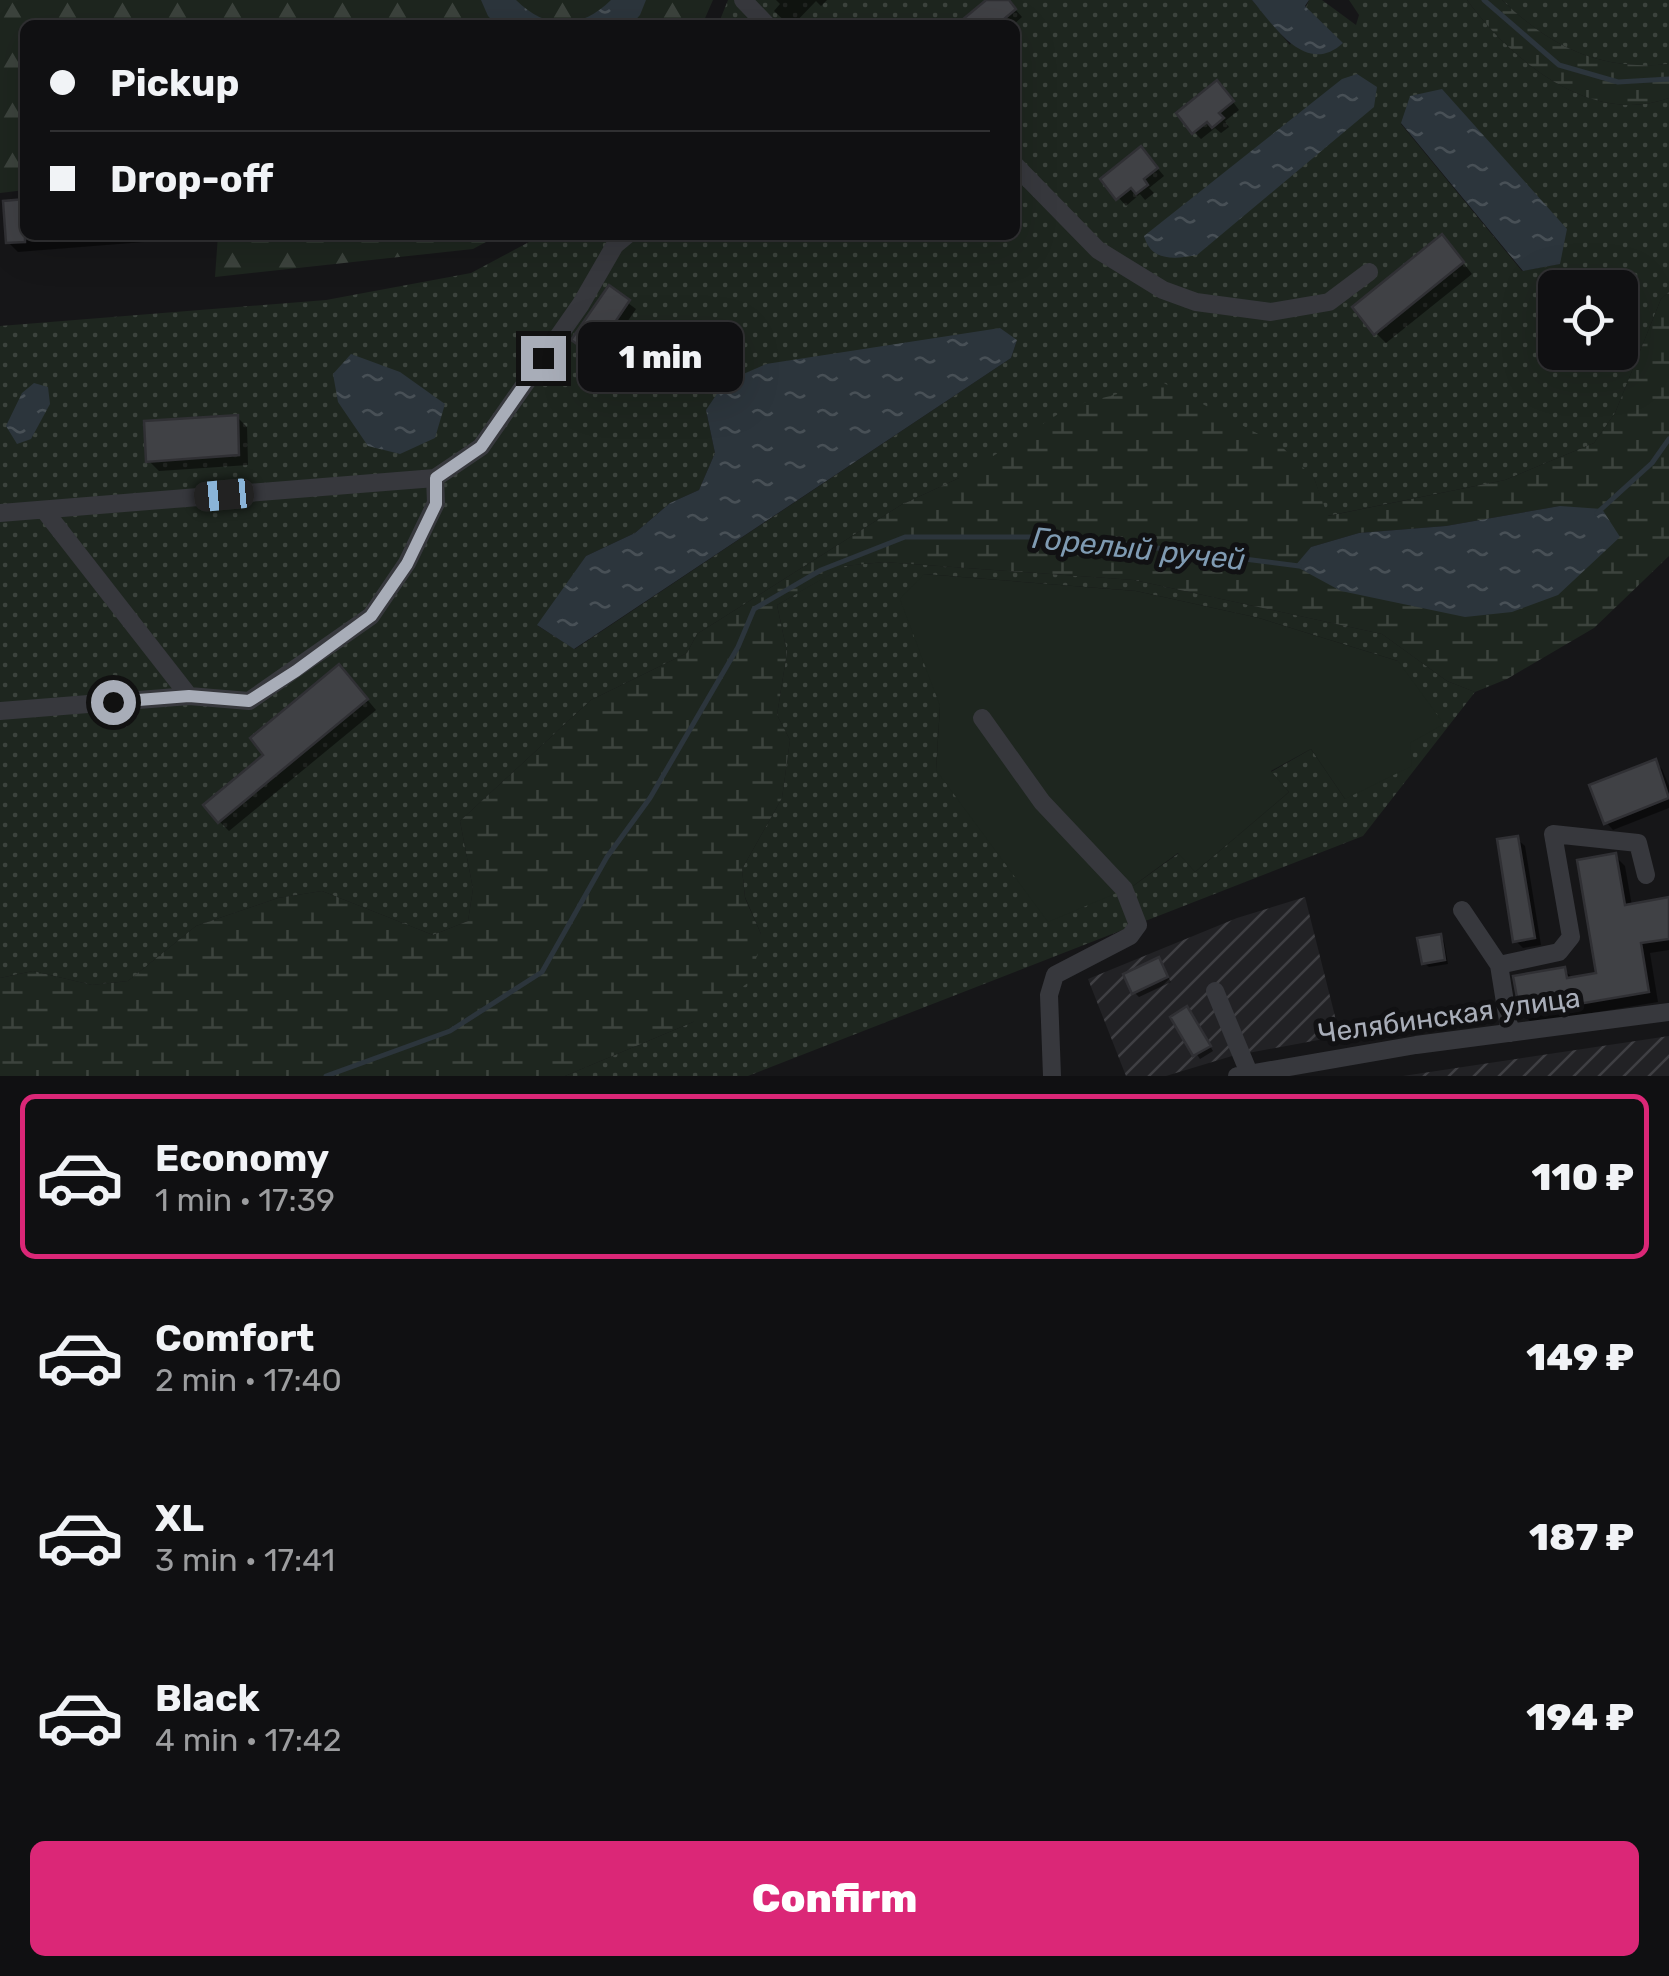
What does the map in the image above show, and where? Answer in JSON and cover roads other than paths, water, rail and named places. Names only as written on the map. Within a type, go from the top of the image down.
[{"type":"street","points":[[743,0],[762,20]]},
{"type":"street","points":[[1020,170],[1098,250],[1163,290],[1196,302],[1271,312],[1329,302],[1369,272]]},
{"type":"street","points":[[0,513],[436,478],[481,447],[621,240]]},
{"type":"street","points":[[0,711],[189,696],[249,701],[371,616],[407,564],[436,504],[436,478]]},
{"type":"street","points":[[44,510],[189,696]]},
{"type":"street","points":[[982,718],[1042,802],[1124,889],[1138,925],[1130,936],[1056,975],[1049,995],[1052,1076]]},
{"type":"street","points":[[1499,965],[1558,952],[1571,937],[1553,834],[1638,844],[1646,875]]},
{"type":"street","points":[[1462,910],[1499,965],[1510,1033]]},
{"type":"street","points":[[1215,991],[1243,1075]]},
{"type":"street","name":"Челябинская улица","points":[[1243,1075],[1327,1058],[1669,1012]]},
{"type":"water","points":[[481,0],[516,0],[548,20],[492,20]]},
{"type":"water","points":[[611,0],[646,0],[636,20],[579,20]]},
{"type":"water","points":[[1252,0],[1309,0],[1305,6],[1343,43],[1329,52],[1304,51],[1281,34]]},
{"type":"water","points":[[1357,74],[1377,87],[1374,107],[1197,255],[1172,258],[1152,250],[1144,236],[1342,79]]},
{"type":"water","points":[[1442,89],[1567,229],[1560,264],[1523,271],[1401,123],[1410,96]]},
{"type":"water","points":[[1000,328],[1017,340],[1011,358],[574,649],[537,625],[586,556],[635,533],[670,503],[699,490],[715,453],[706,410],[725,382],[766,364]]},
{"type":"water","points":[[351,354],[400,372],[445,404],[435,438],[400,454],[368,446],[338,402],[333,374]]},
{"type":"water","points":[[34,383],[48,387],[50,404],[31,439],[17,444],[6,426],[22,393]]},
{"type":"water","points":[[1560,506],[1602,509],[1620,537],[1558,595],[1512,612],[1465,617],[1341,591],[1295,566],[1311,547],[1359,533],[1446,526]]},
{"type":"waterway","points":[[1484,0],[1559,65],[1618,82],[1669,79]]},
{"type":"waterway","name":"Горелый ручей","points":[[1597,513],[1652,463],[1669,439]]},
{"type":"waterway","name":"Горелый ручей","points":[[326,1076],[450,1031],[542,972],[607,857],[650,798],[738,647],[754,609],[821,570],[905,537],[1070,537],[1299,566]]}]
